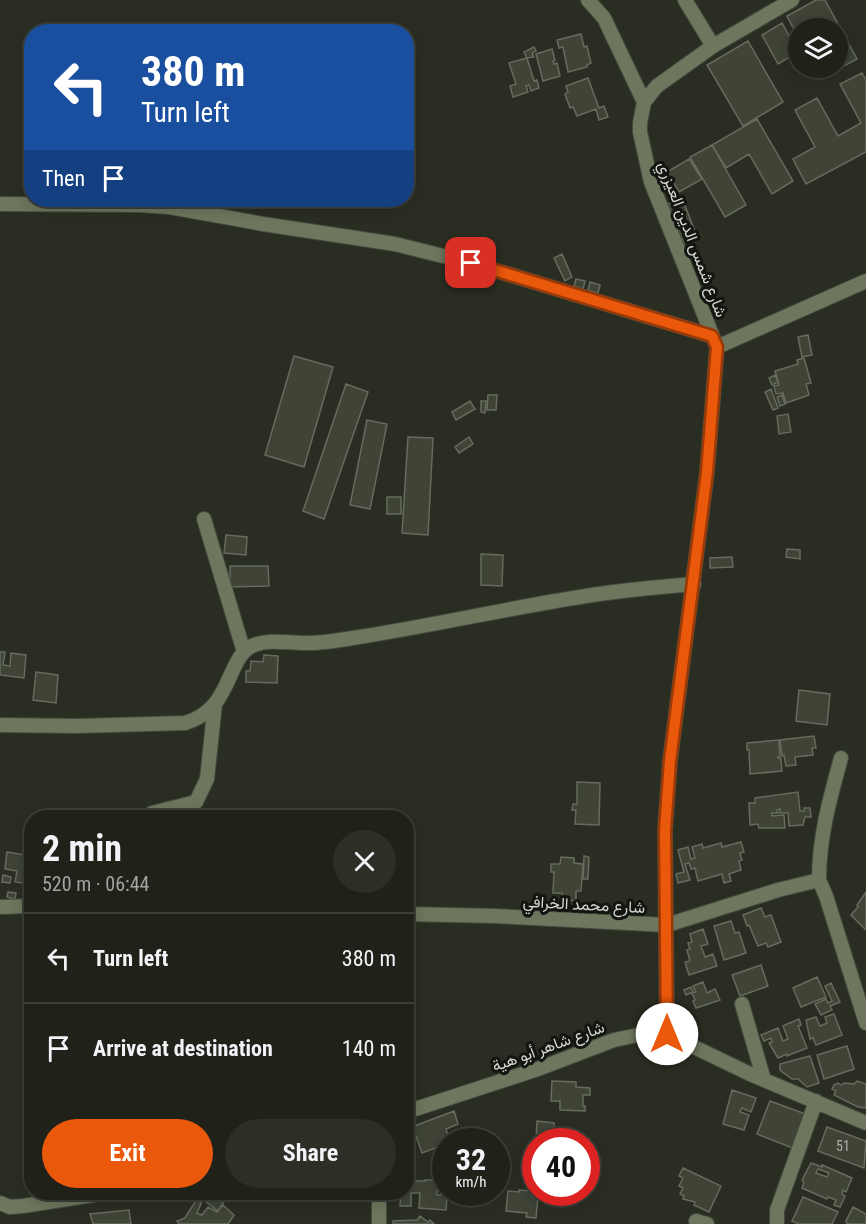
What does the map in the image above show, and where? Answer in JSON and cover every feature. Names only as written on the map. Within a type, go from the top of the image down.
[{"type":"street","points":[[588,0],[604,18],[644,102],[657,86],[713,45],[792,0]]},
{"type":"street","points":[[685,0],[713,45]]},
{"type":"street","name":"شارع شمس الدين العيزري","points":[[644,102],[640,132],[651,182],[715,342],[707,472],[670,761],[665,830],[667,1034]]},
{"type":"street","points":[[0,204],[24,204]]},
{"type":"street","points":[[169,207],[395,244],[471,263],[715,342],[866,282]]},
{"type":"street","points":[[204,519],[244,652]]},
{"type":"street","points":[[0,725],[77,726],[185,723],[200,719],[215,704],[227,685],[239,658],[253,645],[283,641],[305,643],[353,638],[586,596],[694,584]]},
{"type":"street","points":[[164,810],[196,802],[207,779],[215,704]]},
{"type":"street","points":[[841,758],[825,819],[819,861],[819,880],[866,1023]]},
{"type":"street","name":"شارع محمد الخرافي","points":[[414,914],[667,925],[778,890],[819,880]]},
{"type":"street","points":[[0,908],[24,906]]},
{"type":"street","points":[[742,1004],[764,1080]]},
{"type":"street","name":"شارع شاهر أبو هية","points":[[414,1109],[538,1069],[614,1040],[643,1034],[667,1034],[764,1080],[866,1123]]},
{"type":"street","points":[[777,1224],[777,1210],[816,1101]]},
{"type":"street","points":[[0,1203],[10,1207],[61,1200]]},
{"type":"street","points":[[379,1200],[379,1224]]},
{"type":"building","points":[[816,0],[825,0],[835,18],[788,18],[787,16]]},
{"type":"building","points":[[782,23],[788,34],[788,58],[778,64],[762,35]]},
{"type":"building","points":[[581,34],[591,63],[587,67],[568,72],[563,47],[559,48],[557,40]]},
{"type":"building","points":[[748,41],[783,102],[743,126],[707,65]]},
{"type":"building","points":[[848,42],[857,59],[848,64]]},
{"type":"building","points":[[534,47],[536,51],[532,53],[534,57],[527,58],[524,52]]},
{"type":"building","points":[[552,49],[555,60],[553,61],[554,64],[557,63],[560,76],[543,81],[536,54]]},
{"type":"building","points":[[527,58],[534,81],[537,80],[539,88],[531,91],[529,85],[526,86],[528,92],[513,97],[510,86],[516,84],[509,63]]},
{"type":"building","points":[[862,73],[866,80],[866,152],[806,184],[793,159],[815,147],[795,110],[817,98],[838,136],[861,123],[840,84]]},
{"type":"building","points":[[588,78],[599,108],[604,106],[608,117],[599,120],[596,109],[577,116],[573,107],[570,108],[565,94],[568,92],[566,86]]},
{"type":"building","points":[[757,119],[793,181],[772,194],[749,154],[726,168],[712,145]]},
{"type":"building","points":[[712,145],[746,205],[725,217],[690,157]]},
{"type":"building","points":[[689,159],[702,179],[679,192],[667,172]]},
{"type":"building","points":[[666,173],[669,179],[660,185],[657,180]]},
{"type":"building","points":[[682,198],[698,239],[684,244],[668,204]]},
{"type":"building","points":[[562,254],[572,277],[565,281],[554,258]]},
{"type":"building","points":[[576,279],[585,281],[583,289],[574,286]]},
{"type":"building","points":[[590,282],[600,285],[598,293],[588,290]]},
{"type":"building","points":[[808,335],[812,355],[802,357],[798,337]]},
{"type":"building","points":[[294,356],[333,367],[304,467],[265,455]]},
{"type":"building","points":[[804,358],[811,383],[806,384],[809,395],[786,403],[783,393],[776,394],[774,386],[779,385],[775,371],[798,364],[797,360]]},
{"type":"building","points":[[775,375],[778,382],[772,385],[769,378]]},
{"type":"building","points":[[346,384],[368,392],[324,519],[303,511]]},
{"type":"building","points":[[771,389],[778,408],[773,410],[765,392]]},
{"type":"building","points":[[488,395],[497,395],[496,410],[487,410]]},
{"type":"building","points":[[782,395],[785,404],[780,406],[777,397]]},
{"type":"building","points":[[470,401],[475,409],[456,420],[452,412]]},
{"type":"building","points":[[481,401],[486,401],[485,413],[481,412]]},
{"type":"building","points":[[788,414],[791,432],[779,434],[777,416]]},
{"type":"building","points":[[367,420],[387,424],[370,509],[350,505]]},
{"type":"building","points":[[408,437],[433,438],[428,535],[402,533]]},
{"type":"building","points":[[469,437],[473,444],[459,453],[455,447]]},
{"type":"building","points":[[387,497],[401,497],[401,514],[387,514]]},
{"type":"building","points":[[226,535],[247,537],[246,555],[224,553]]},
{"type":"building","points":[[787,549],[800,550],[800,559],[786,557]]},
{"type":"building","points":[[481,554],[503,555],[502,586],[481,585]]},
{"type":"building","points":[[732,557],[733,567],[710,568],[710,558]]},
{"type":"building","points":[[230,566],[268,566],[269,586],[230,587]]},
{"type":"building","points":[[0,652],[5,652],[3,665],[10,666],[11,653],[26,655],[24,678],[0,675]]},
{"type":"building","points":[[264,655],[278,656],[277,683],[246,682],[246,671],[250,671],[251,661],[263,662]]},
{"type":"building","points":[[36,672],[58,675],[56,703],[33,700]]},
{"type":"building","points":[[799,690],[830,694],[827,725],[796,721]]},
{"type":"building","points":[[814,736],[816,748],[812,748],[813,755],[795,757],[796,765],[786,766],[780,740]]},
{"type":"building","points":[[779,740],[780,757],[777,757],[781,759],[782,771],[750,774],[747,743]]},
{"type":"building","points":[[577,782],[600,783],[599,825],[575,824],[576,810],[572,810],[573,804],[577,804]]},
{"type":"building","points":[[798,792],[800,811],[810,808],[811,817],[805,817],[803,825],[789,826],[788,813],[780,813],[780,809],[777,810],[778,813],[772,813],[772,816],[784,815],[785,828],[759,828],[758,824],[750,825],[749,803],[755,803],[755,798]]},
{"type":"building","points":[[741,842],[744,852],[740,853],[741,870],[729,874],[731,881],[724,883],[722,874],[698,881],[695,868],[691,869],[689,863],[685,864],[690,880],[678,883],[676,874],[684,872],[678,850],[688,847],[691,859],[695,858],[692,847],[702,844],[703,848],[721,843],[722,847]]},
{"type":"building","points":[[7,852],[24,855],[24,883],[15,882],[17,871],[5,869]]},
{"type":"building","points":[[584,856],[589,857],[588,879],[583,879]]},
{"type":"building","points":[[561,857],[574,858],[574,863],[583,864],[581,891],[576,891],[576,901],[562,900],[562,893],[553,893],[554,872],[551,872],[551,864],[560,864]]},
{"type":"building","points":[[3,875],[11,877],[10,883],[2,882]]},
{"type":"building","points":[[8,892],[16,893],[15,899],[7,897]]},
{"type":"building","points":[[866,892],[866,930],[851,915]]},
{"type":"building","points":[[761,908],[765,917],[771,915],[781,942],[768,947],[766,943],[758,946],[743,915]]},
{"type":"building","points":[[731,921],[735,933],[739,932],[746,953],[724,960],[714,926]]},
{"type":"building","points":[[703,929],[708,944],[701,946],[705,957],[713,954],[717,966],[689,975],[685,962],[690,961],[687,950],[690,949],[688,943],[692,942],[690,934]]},
{"type":"building","points":[[761,965],[768,986],[740,996],[732,975]]},
{"type":"building","points":[[817,977],[826,997],[801,1007],[793,988]]},
{"type":"building","points":[[703,982],[707,993],[715,989],[720,1000],[696,1008],[692,993],[696,992],[693,986]]},
{"type":"building","points":[[831,983],[840,1002],[830,1006],[832,1010],[821,1015],[815,1004],[826,999],[828,1003],[832,1001],[825,986]]},
{"type":"building","points":[[691,987],[693,992],[686,995],[684,990]]},
{"type":"building","points":[[834,1014],[842,1035],[816,1045],[813,1038],[810,1039],[806,1020],[816,1017],[820,1026],[827,1023],[825,1017]]},
{"type":"building","points":[[799,1019],[801,1025],[798,1026],[807,1048],[778,1058],[769,1043],[772,1042],[771,1038],[764,1041],[761,1035],[778,1028],[783,1041],[788,1039],[783,1026]]},
{"type":"building","points":[[847,1046],[854,1069],[824,1079],[817,1055]]},
{"type":"building","points":[[810,1056],[819,1083],[807,1087],[798,1079],[792,1079],[780,1070],[780,1064]]},
{"type":"building","points":[[552,1081],[576,1082],[576,1087],[590,1088],[590,1095],[583,1095],[585,1111],[560,1110],[560,1101],[551,1101]]},
{"type":"building","points":[[857,1081],[866,1084],[866,1108],[858,1107],[834,1095],[836,1091],[832,1089],[838,1083],[841,1085],[854,1084]]},
{"type":"building","points":[[732,1090],[756,1098],[751,1112],[742,1108],[740,1112],[749,1115],[744,1130],[723,1124]]},
{"type":"building","points":[[770,1101],[808,1115],[795,1149],[757,1134]]},
{"type":"building","points":[[454,1111],[458,1124],[448,1128],[432,1128],[432,1149],[422,1153],[416,1136],[414,1136],[414,1126]]},
{"type":"building","points":[[537,1121],[554,1123],[554,1128],[537,1128]]},
{"type":"building","points":[[827,1127],[866,1141],[864,1168],[818,1151]]},
{"type":"building","points":[[811,1163],[822,1167],[822,1165],[852,1178],[846,1192],[843,1190],[842,1194],[845,1196],[840,1207],[834,1205],[836,1200],[828,1197],[827,1199],[802,1188],[804,1182],[802,1180]],"holes":[[[818,1169],[829,1173],[827,1177],[816,1173]]]},
{"type":"building","points":[[683,1168],[721,1186],[709,1212],[694,1205],[695,1202],[683,1199],[684,1196],[680,1194],[683,1188],[679,1186],[683,1178],[679,1176]]},
{"type":"building","points":[[432,1180],[432,1206],[446,1206],[446,1210],[419,1208],[420,1193],[414,1193],[414,1181]]},
{"type":"building","points":[[522,1190],[522,1206],[537,1206],[536,1218],[526,1217],[527,1213],[506,1211],[506,1206],[510,1206],[510,1191]]},
{"type":"building","points":[[803,1197],[838,1212],[832,1224],[799,1224],[792,1221]]},
{"type":"building","points":[[196,1200],[203,1200],[197,1213],[202,1215],[208,1207],[217,1212],[223,1205],[234,1215],[228,1224],[179,1224],[177,1221],[185,1218]]},
{"type":"building","points":[[206,1200],[225,1200],[218,1211]]},
{"type":"building","points":[[400,1200],[411,1200],[411,1206],[400,1206]]},
{"type":"building","points":[[853,1207],[866,1214],[866,1224],[847,1224],[846,1221]]},
{"type":"building","points":[[129,1210],[131,1224],[93,1224],[90,1214]]},
{"type":"building","points":[[420,1216],[434,1224],[393,1224],[393,1221],[417,1220]]},
{"type":"route","points":[[471,263],[530,283],[712,336],[717,347],[707,472],[670,761],[664,889],[667,925],[667,1034]]}]
